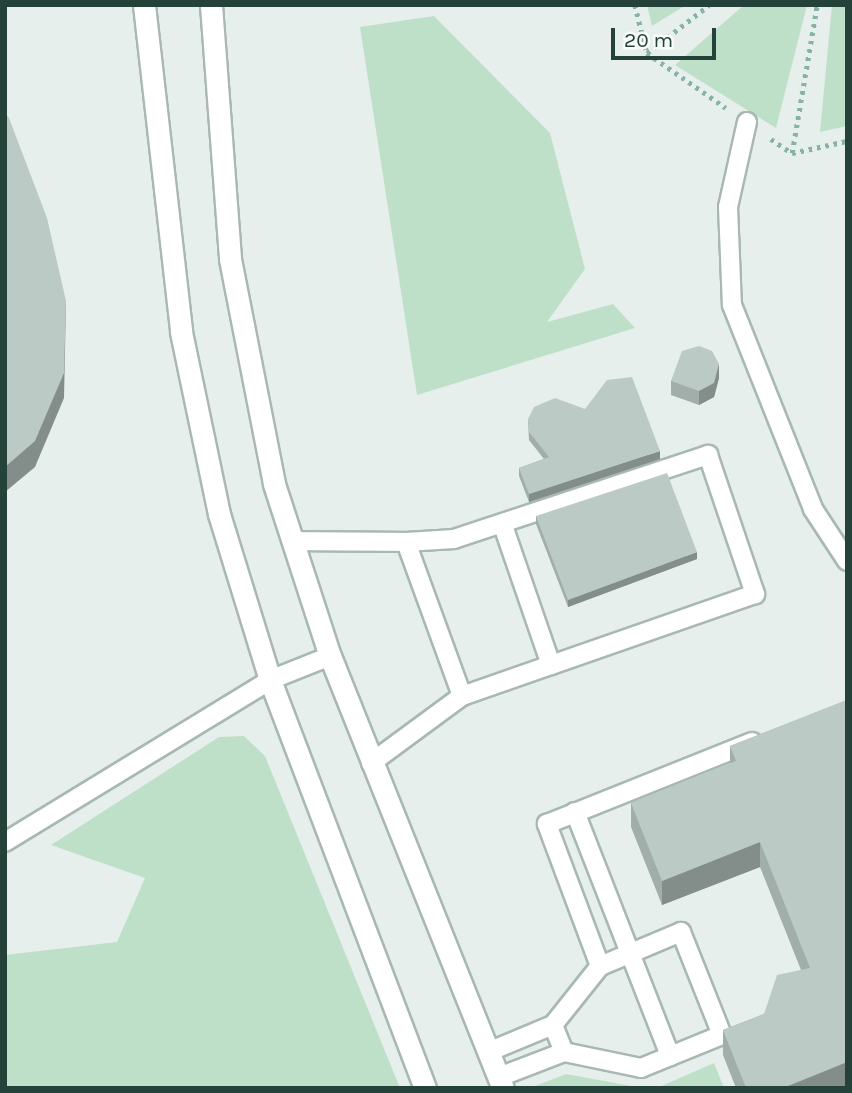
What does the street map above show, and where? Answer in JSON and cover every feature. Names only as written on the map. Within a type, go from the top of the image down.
[{"type":"street","points":[[144,5],[181,332],[219,514],[270,680],[425,1088]]},
{"type":"street","points":[[211,5],[230,259],[274,484],[330,656],[501,1083]]},
{"type":"lane","points":[[747,122],[729,207],[732,305],[813,509],[847,561]]},
{"type":"lane","points":[[293,541],[406,542],[454,539],[708,455],[755,594],[462,696],[371,763]]},
{"type":"lane","points":[[502,523],[551,665]]},
{"type":"lane","points":[[406,542],[462,696]]},
{"type":"lane","points":[[5,842],[270,680],[330,656]]},
{"type":"lane","points":[[600,966],[547,824],[769,736]]},
{"type":"lane","points":[[575,812],[670,1056]]},
{"type":"lane","points":[[488,1052],[553,1025],[600,966],[681,932],[722,1035],[641,1068],[564,1052],[501,1083]]},
{"type":"lane","points":[[553,1025],[564,1052]]},
{"type":"path","points":[[635,5],[647,53],[792,153],[847,141]]},
{"type":"path","points":[[647,53],[709,5]]},
{"type":"path","points":[[792,153],[817,5]]},
{"type":"green space","points":[[647,5],[686,5],[652,26]]},
{"type":"green space","points":[[744,5],[807,5],[776,128],[675,65]]},
{"type":"green space","points":[[832,5],[847,5],[847,126],[820,132]]},
{"type":"green space","points":[[434,16],[550,133],[585,269],[547,322],[613,304],[635,328],[417,395],[360,27]]},
{"type":"green space","points":[[244,736],[265,756],[400,1088],[5,1088],[5,955],[117,942],[145,878],[51,845],[219,737]]},
{"type":"green space","points":[[714,1063],[724,1088],[657,1088]]},
{"type":"green space","points":[[566,1074],[642,1088],[535,1086]]},
{"type":"building","points":[[5,113],[47,218],[66,301],[64,373],[35,441],[5,467]]},
{"type":"building","points":[[699,346],[712,351],[719,364],[714,383],[699,391],[671,381],[682,351]]},
{"type":"building","points":[[632,377],[660,451],[529,494],[519,468],[549,457],[529,432],[528,419],[534,407],[555,398],[585,409],[607,380]]},
{"type":"building","points":[[667,473],[697,552],[568,600],[536,516]]},
{"type":"building","points":[[847,700],[847,1062],[783,1088],[746,1088],[723,1030],[764,1014],[777,975],[810,968],[760,842],[662,881],[631,803],[736,761],[730,746]]}]
